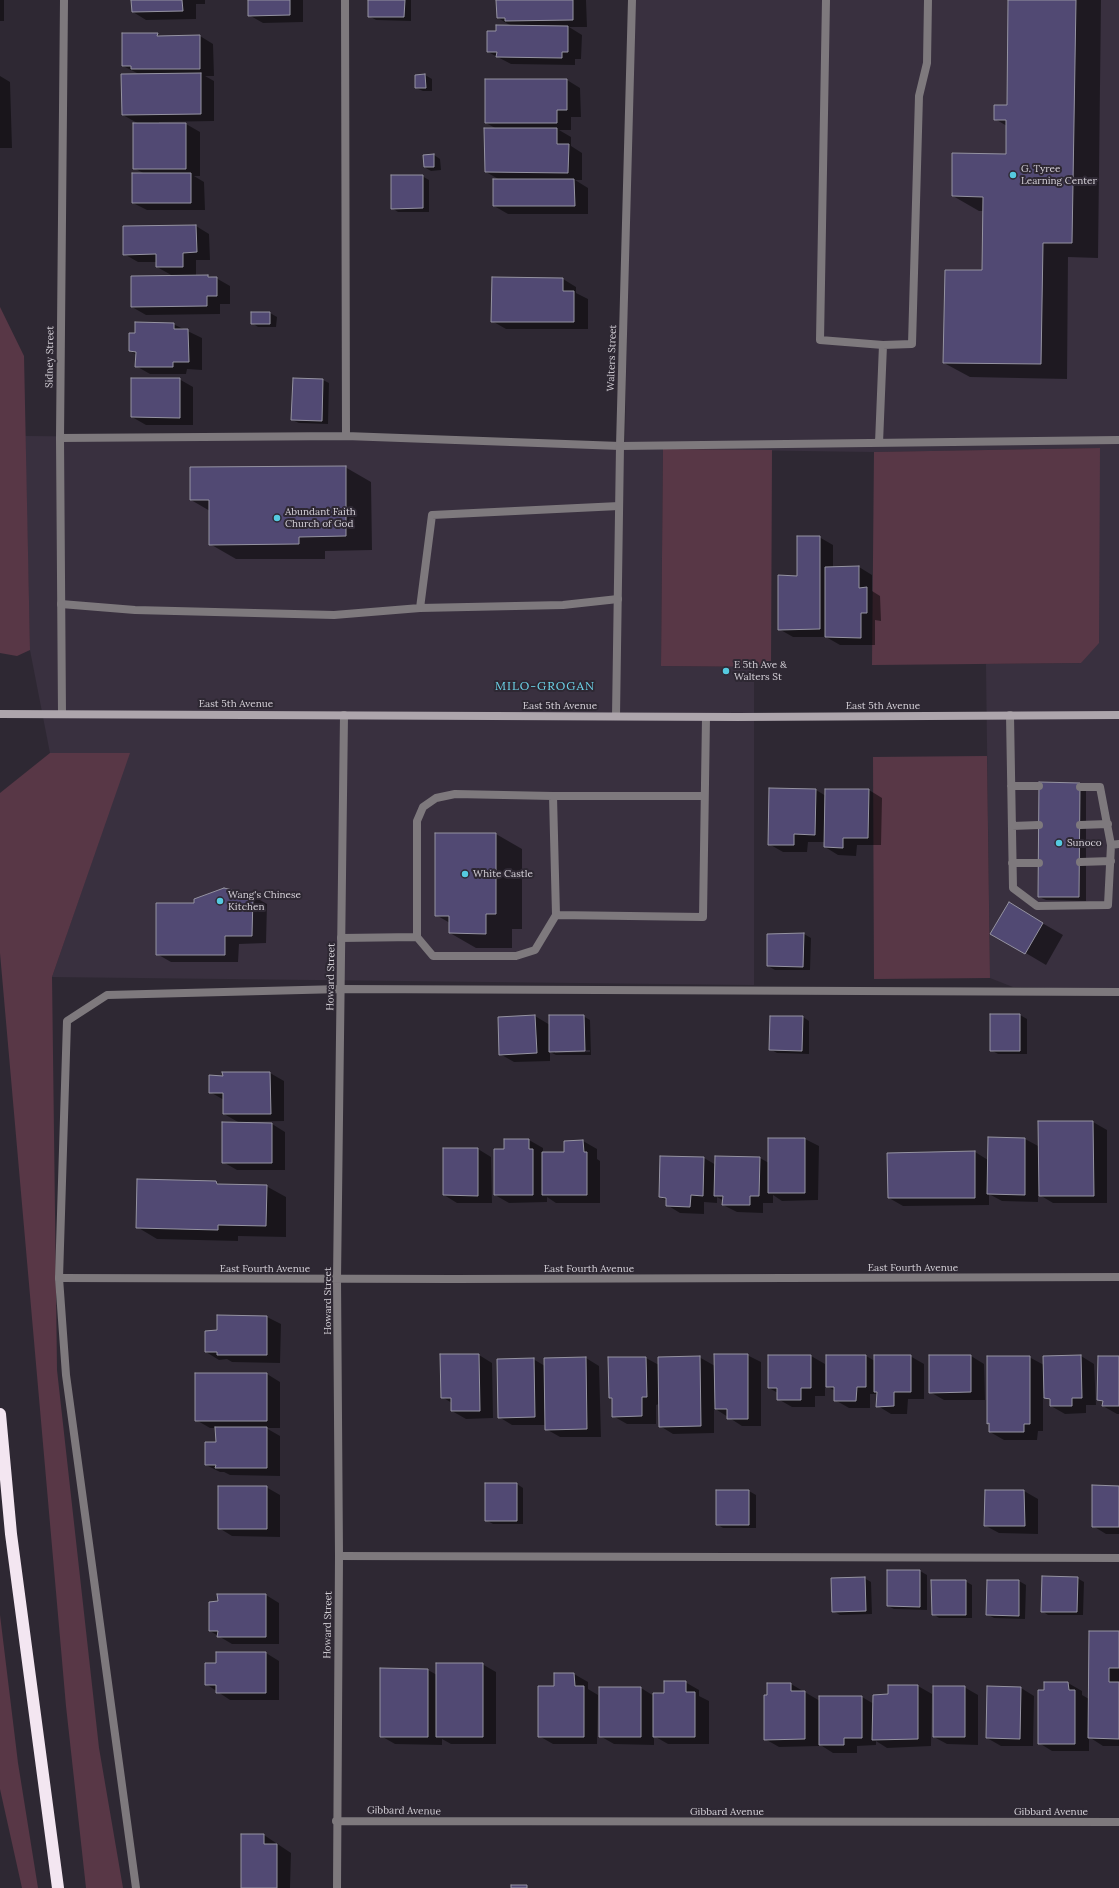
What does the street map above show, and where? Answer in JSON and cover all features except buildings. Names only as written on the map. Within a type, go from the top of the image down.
[{"type":"highway","points":[[0,1414],[11,1534],[58,1888]]},
{"type":"main road","name":"East 5th Avenue","points":[[0,714],[706,717],[1119,715]]},
{"type":"street","name":"Sidney Street","points":[[62,714],[60,438],[64,0]]},
{"type":"street","points":[[345,0],[346,436]]},
{"type":"street","name":"Walters Street","points":[[616,716],[620,446],[632,0]]},
{"type":"street","points":[[826,0],[820,340],[883,345],[912,344],[919,96],[927,63],[928,0]]},
{"type":"street","points":[[879,443],[883,345]]},
{"type":"street","points":[[60,438],[346,436],[620,446],[1119,440]]},
{"type":"street","points":[[420,608],[432,515],[619,506]]},
{"type":"street","points":[[61,604],[135,610],[334,615],[420,608],[563,605],[618,599]]},
{"type":"street","name":"Howard Street","points":[[337,1888],[336,1820],[339,1556],[337,1278],[344,715]]},
{"type":"street","points":[[1010,715],[1013,888],[1037,906],[1108,905],[1111,860],[1115,844],[1108,824],[1100,787],[1080,787]]},
{"type":"street","points":[[556,915],[703,917],[706,717]]},
{"type":"street","points":[[1011,786],[1039,786]]},
{"type":"street","points":[[553,796],[556,915],[535,950],[516,956],[433,956],[417,937],[417,821],[423,807],[436,798],[455,794],[553,796],[704,796]]},
{"type":"street","points":[[1080,825],[1108,824]]},
{"type":"street","points":[[1012,826],[1039,825]]},
{"type":"street","points":[[1080,862],[1111,860]]},
{"type":"street","points":[[1012,863],[1039,862]]},
{"type":"street","points":[[341,938],[417,937]]},
{"type":"street","points":[[136,1888],[66,1375],[60,1278],[67,1021],[107,995],[340,989],[1119,992]]},
{"type":"street","name":"East Fourth Avenue","points":[[60,1278],[1119,1277]]},
{"type":"street","points":[[339,1556],[1119,1558]]},
{"type":"street","name":"Gibbard Avenue","points":[[336,1820],[1119,1822]]},
{"type":"shaded area","points":[[632,0],[1119,0],[1119,990],[1013,987],[990,978],[986,664],[1081,663],[1100,448],[874,452],[663,449],[661,666],[754,667],[754,985],[52,977],[129,753],[50,753],[30,650],[25,436],[625,442]]},
{"type":"shaded area","points":[[0,307],[24,356],[30,650],[17,656],[0,653]]},
{"type":"shaded area","points":[[1100,448],[1099,643],[1081,663],[872,665],[874,452]]},
{"type":"shaded area","points":[[663,449],[772,450],[771,667],[661,666]]},
{"type":"shaded area","points":[[50,753],[130,753],[52,977],[57,1370],[99,1748],[123,1888],[86,1888],[66,1706],[0,953],[0,793]]},
{"type":"shaded area","points":[[987,756],[990,978],[874,979],[873,757]]},
{"type":"shaded area","points":[[0,1615],[18,1763],[38,1888],[22,1888],[0,1789]]},
{"type":"place","name":"G. Tyree Learning Center","points":[[1013,175]]},
{"type":"place","name":"Abundant Faith Church of God","points":[[277,518]]},
{"type":"place","name":"E 5th Ave & Walters St","points":[[726,671]]},
{"type":"place","name":"Sunoco","points":[[1059,843]]},
{"type":"place","name":"White Castle","points":[[465,874]]},
{"type":"place","name":"Wang's Chinese Kitchen","points":[[220,901]]},
{"type":"district","name":"MILO-GROGAN","points":[[545,687]]}]
